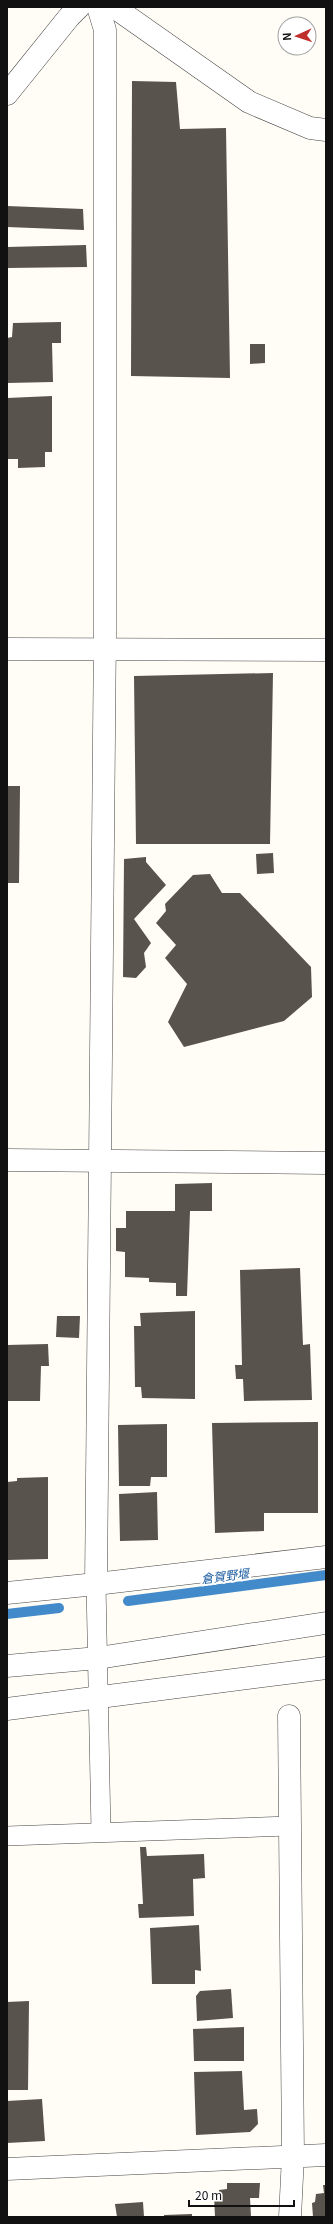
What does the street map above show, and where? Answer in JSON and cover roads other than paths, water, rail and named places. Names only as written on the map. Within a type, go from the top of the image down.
[{"type":"street","points":[[7,94],[69,17],[79,7]]},
{"type":"street","points":[[96,1584],[103,649],[105,30],[98,7]]},
{"type":"street","points":[[114,7],[249,102],[310,128],[326,130]]},
{"type":"street","points":[[7,649],[326,650]]},
{"type":"street","points":[[7,1160],[326,1163]]},
{"type":"street","points":[[7,1593],[96,1584],[326,1556]]},
{"type":"street","points":[[7,1666],[98,1658],[326,1623]]},
{"type":"street","points":[[7,1709],[326,1668]]},
{"type":"street","points":[[289,1716],[292,2156],[290,2217]]},
{"type":"street","points":[[7,2169],[326,2155]]},
{"type":"lane","points":[[96,1584],[101,1832]]},
{"type":"lane","points":[[7,1836],[289,1826]]},
{"type":"waterway","name":"倉賀野堰","points":[[128,1601],[326,1575]]},
{"type":"waterway","name":"倉賀野堰","points":[[7,1614],[59,1608]]}]
